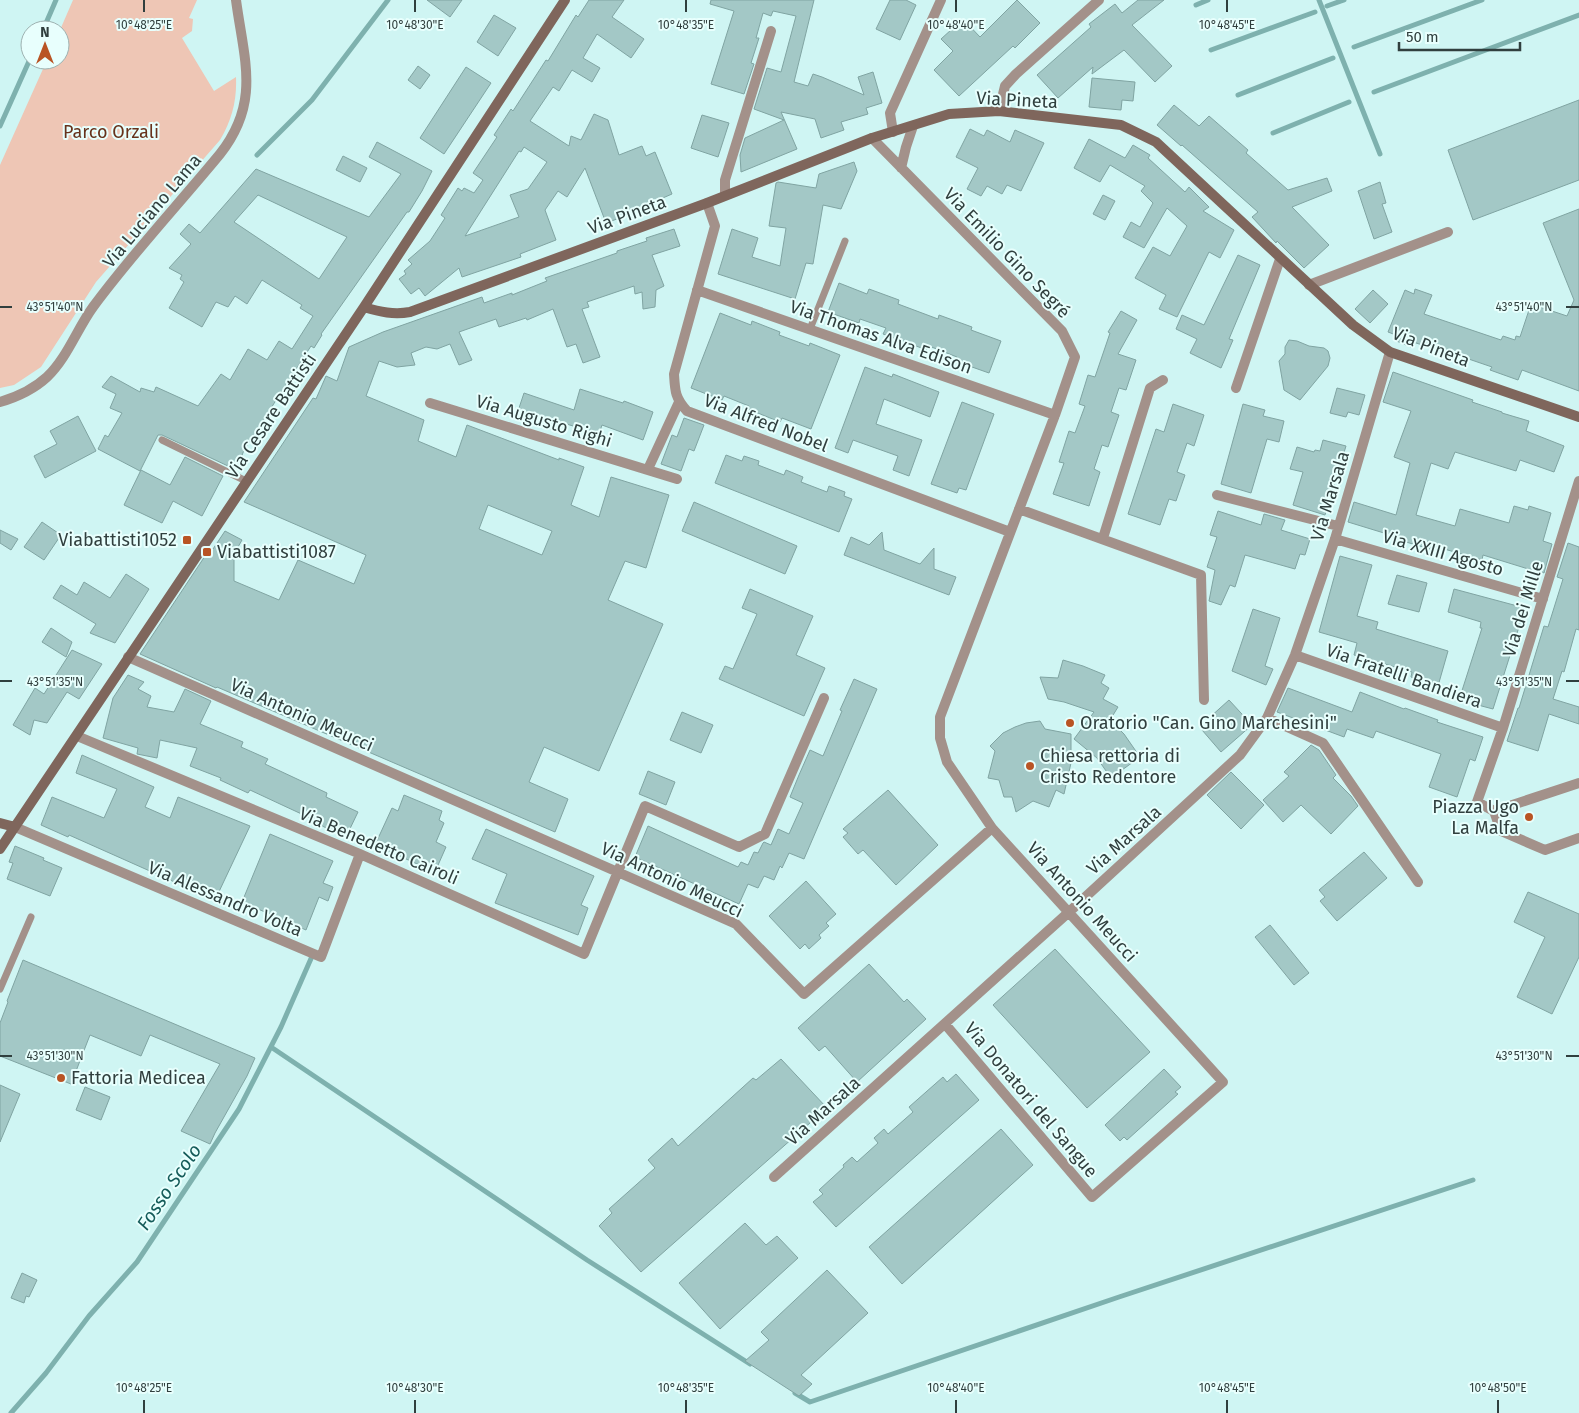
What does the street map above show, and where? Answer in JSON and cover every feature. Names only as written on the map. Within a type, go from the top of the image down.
[{"type":"street","name":"Via Luciano Lama","points":[[0,402],[22,394],[52,372],[79,332],[92,308],[220,154],[234,134],[243,113],[247,79],[236,0]]},
{"type":"street","name":"Via Cesare Battisti","points":[[0,848],[364,307],[565,0]]},
{"type":"street","points":[[893,132],[890,114],[941,0]]},
{"type":"street","points":[[999,111],[1005,86],[1098,0]]},
{"type":"street","points":[[725,195],[725,180],[771,31]]},
{"type":"street","name":"Via Pineta","points":[[364,307],[394,314],[410,312],[707,203],[872,138],[949,114],[999,111],[1121,125],[1156,142],[1353,325],[1390,352],[1579,417]]},
{"type":"street","points":[[901,168],[913,126]]},
{"type":"street","name":"Via Emilio Gino Segré","points":[[872,138],[1062,331],[1075,357],[940,717],[940,738],[947,762],[992,828]]},
{"type":"street","name":"Via Alfred Nobel","points":[[707,203],[715,226],[674,374],[675,390],[679,402],[687,410],[1010,532]]},
{"type":"street","points":[[1309,285],[1448,232]]},
{"type":"street","points":[[1236,388],[1280,259]]},
{"type":"street","name":"Via Thomas Alva Edison","points":[[697,290],[1054,415]]},
{"type":"street","name":"Via Marsala","points":[[774,1177],[1069,912],[1240,755],[1267,718],[1295,655],[1335,538],[1390,352]]},
{"type":"street","points":[[1103,538],[1150,388],[1163,380]]},
{"type":"street","points":[[648,469],[679,402]]},
{"type":"street","name":"Via Augusto Righi","points":[[430,404],[676,479]]},
{"type":"street","name":"Via dei Mille","points":[[1494,810],[1477,802],[1503,728],[1579,481]]},
{"type":"street","points":[[1217,495],[1338,526]]},
{"type":"street","points":[[1019,509],[1201,575],[1204,700]]},
{"type":"street","name":"Via XXIII Agosto","points":[[1335,538],[1543,600]]},
{"type":"street","name":"Via Fratelli Bandiera","points":[[1295,655],[1503,728]]},
{"type":"street","name":"Via Antonio Meucci","points":[[128,657],[736,924],[804,994],[992,828],[1223,1082],[1092,1197]]},
{"type":"street","points":[[618,872],[645,806],[739,847],[766,834],[824,698]]},
{"type":"street","points":[[1267,718],[1323,743],[1418,882]]},
{"type":"street","name":"Via Benedetto Cairoli","points":[[77,736],[360,854],[584,954],[618,872]]},
{"type":"street","points":[[1579,783],[1494,810],[1501,831],[1545,850],[1579,838]]},
{"type":"street","points":[[0,823],[14,827]]},
{"type":"street","name":"Via Alessandro Volta","points":[[14,827],[321,957],[360,854]]},
{"type":"street","name":"Via Donatori del Sangue","points":[[945,1024],[1092,1197]]},
{"type":"lane","points":[[810,329],[845,241]]},
{"type":"lane","points":[[162,440],[246,481]]},
{"type":"lane","points":[[0,990],[30,917]]},
{"type":"green space","name":"Parco Orzali","points":[[73,0],[197,0],[189,18],[193,19],[192,31],[182,38],[214,91],[236,77],[235,102],[228,125],[220,140],[96,282],[41,367],[14,385],[0,388],[0,165],[43,70],[70,70],[70,20],[64,20]]},
{"type":"building","points":[[427,0],[462,0],[450,17]]},
{"type":"building","points":[[589,0],[624,0],[612,17],[644,39],[631,58],[597,34],[583,58],[600,68],[592,82],[572,70],[559,91],[553,87],[530,121],[569,146],[571,136],[581,140],[594,114],[608,120],[619,155],[642,146],[646,156],[655,152],[672,194],[635,210],[636,212],[606,223],[585,168],[567,197],[558,191],[545,210],[556,240],[520,254],[521,257],[462,277],[459,268],[425,296],[419,288],[411,294],[399,279],[406,274],[404,271],[412,264],[408,260],[430,241],[445,218],[441,215],[458,188],[462,191],[464,188],[474,193],[483,180],[473,173],[497,137],[494,135],[511,109],[513,111],[546,60],[548,61],[576,15],[578,17]],"holes":[[[524,147],[547,162],[528,189],[510,195],[519,217],[465,236],[519,151],[521,152]]]},
{"type":"building","points":[[711,0],[814,0],[794,82],[808,86],[813,74],[864,95],[858,77],[873,72],[882,103],[866,108],[868,114],[841,122],[844,130],[821,138],[815,119],[781,112],[797,149],[741,172],[740,155],[745,138],[784,120],[754,109],[767,68],[781,72],[796,16],[773,11],[771,16],[763,13],[756,38],[759,38],[751,63],[754,64],[744,94],[711,84],[734,11],[710,4]]},
{"type":"building","points":[[890,0],[906,0],[916,5],[900,40],[876,29]]},
{"type":"building","points":[[1017,0],[1040,23],[1015,48],[1013,46],[959,96],[934,70],[953,51],[941,39],[963,19],[980,37]]},
{"type":"building","points":[[1138,0],[1164,0],[1132,25],[1172,66],[1155,82],[1124,50],[1092,74],[1093,67],[1058,98],[1037,75],[1091,27],[1089,24],[1115,4],[1122,13]]},
{"type":"building","points":[[494,15],[516,28],[498,56],[477,42]]},
{"type":"building","points":[[418,66],[430,75],[420,89],[408,80]]},
{"type":"building","points":[[466,67],[491,83],[444,154],[420,138]]},
{"type":"building","points":[[1092,78],[1135,82],[1133,101],[1122,100],[1121,110],[1089,107]]},
{"type":"building","points":[[1579,100],[1579,180],[1473,220],[1448,150]]},
{"type":"building","points":[[1174,105],[1199,126],[1209,116],[1248,150],[1246,153],[1288,190],[1327,178],[1332,191],[1292,207],[1329,245],[1304,268],[1277,241],[1276,243],[1252,217],[1258,212],[1157,125]]},
{"type":"building","points":[[702,115],[729,123],[718,157],[691,148]]},
{"type":"building","points":[[970,129],[984,136],[987,130],[1010,142],[1015,130],[1044,143],[1021,191],[1007,185],[1002,194],[987,186],[981,196],[967,189],[978,168],[956,157]]},
{"type":"building","points":[[1089,139],[1125,158],[1133,145],[1150,155],[1148,158],[1185,192],[1189,187],[1209,207],[1203,211],[1234,230],[1220,258],[1209,252],[1177,317],[1159,309],[1166,295],[1135,278],[1153,247],[1170,256],[1187,226],[1167,208],[1144,248],[1123,237],[1131,222],[1140,227],[1153,203],[1141,191],[1145,186],[1110,165],[1100,182],[1074,168]]},
{"type":"building","points":[[377,142],[432,171],[409,212],[407,212],[321,334],[314,348],[311,346],[244,450],[237,469],[162,435],[158,435],[140,471],[98,449],[105,435],[108,437],[122,413],[110,408],[116,394],[102,387],[111,376],[140,392],[141,388],[154,392],[156,387],[198,406],[221,374],[230,380],[248,349],[267,360],[279,341],[292,349],[313,316],[300,308],[302,305],[262,280],[247,304],[235,296],[228,307],[216,302],[202,327],[169,308],[184,282],[180,279],[182,275],[169,268],[191,244],[180,234],[189,224],[200,233],[256,169],[369,217],[401,174],[369,157]],"holes":[[[258,195],[347,237],[319,279],[234,222]]]},
{"type":"building","points":[[343,156],[367,168],[360,182],[336,170]]},
{"type":"building","points":[[854,162],[857,171],[841,209],[823,205],[813,264],[806,263],[795,299],[718,274],[732,229],[758,238],[752,257],[780,266],[786,228],[769,226],[776,183],[816,188],[819,174]]},
{"type":"building","points":[[1380,182],[1386,203],[1382,204],[1392,232],[1374,239],[1358,191]]},
{"type":"building","points":[[1103,195],[1115,201],[1105,220],[1093,214]]},
{"type":"building","points":[[1579,209],[1579,391],[1522,370],[1518,380],[1490,370],[1492,367],[1454,354],[1413,342],[1411,347],[1394,340],[1396,335],[1388,332],[1405,290],[1414,294],[1415,289],[1432,295],[1424,314],[1501,340],[1503,336],[1515,340],[1516,336],[1520,337],[1531,304],[1567,316],[1574,300],[1543,223]]},
{"type":"building","points":[[674,229],[680,246],[652,255],[664,286],[656,290],[655,307],[643,309],[642,292],[635,294],[634,286],[587,302],[589,307],[582,309],[600,357],[583,363],[576,344],[567,347],[553,309],[527,320],[526,318],[499,327],[496,319],[459,332],[472,360],[459,365],[450,344],[437,349],[426,347],[411,353],[415,365],[397,367],[379,361],[366,396],[424,420],[418,441],[456,457],[467,425],[559,460],[559,458],[584,467],[571,505],[599,517],[611,477],[669,495],[646,568],[625,561],[608,600],[663,624],[599,771],[544,747],[529,782],[568,799],[555,832],[140,654],[211,547],[213,549],[225,531],[242,540],[234,554],[234,581],[279,600],[298,560],[354,584],[366,555],[244,502],[313,398],[316,399],[326,376],[337,381],[349,347],[383,332],[482,297],[484,303],[512,293],[512,295],[547,281],[545,278],[647,241],[646,238]],"holes":[[[488,505],[552,531],[542,555],[479,529]]]},
{"type":"building","points":[[1238,255],[1260,265],[1229,339],[1233,340],[1221,368],[1190,353],[1197,339],[1176,329],[1182,315],[1204,325]]},
{"type":"building","points":[[839,283],[867,294],[869,289],[899,300],[898,304],[938,319],[939,315],[972,327],[971,330],[1001,341],[989,373],[955,361],[957,357],[929,346],[927,350],[883,334],[886,328],[860,319],[859,323],[828,312]]},
{"type":"building","points":[[1373,290],[1388,304],[1370,323],[1355,309]]},
{"type":"building","points":[[1121,311],[1137,320],[1118,354],[1136,360],[1126,390],[1119,388],[1111,412],[1119,415],[1108,447],[1102,445],[1094,469],[1100,472],[1089,506],[1053,494],[1064,463],[1059,462],[1069,431],[1075,433],[1085,406],[1079,404],[1088,375],[1095,377],[1110,333],[1108,332]]},
{"type":"building","points":[[720,313],[751,325],[752,321],[780,332],[779,335],[809,346],[810,343],[840,355],[811,429],[782,418],[780,422],[748,409],[749,406],[724,396],[722,400],[691,388]]},
{"type":"building","points":[[1289,340],[1324,348],[1328,351],[1330,358],[1328,366],[1300,400],[1284,390],[1279,361],[1285,354],[1285,347]]},
{"type":"building","points":[[865,367],[892,377],[893,374],[939,392],[930,417],[884,399],[876,424],[922,440],[909,476],[893,470],[898,456],[853,440],[848,453],[835,448]]},
{"type":"building","points":[[1393,372],[1473,400],[1472,402],[1502,413],[1529,421],[1526,431],[1564,446],[1554,472],[1520,460],[1516,471],[1455,452],[1448,469],[1431,463],[1416,515],[1455,526],[1460,509],[1509,523],[1514,506],[1528,510],[1529,506],[1551,513],[1543,541],[1552,544],[1544,573],[1483,555],[1482,560],[1434,546],[1433,550],[1348,522],[1354,502],[1396,515],[1410,463],[1394,457],[1411,411],[1383,402]]},
{"type":"building","points":[[1337,388],[1365,395],[1359,415],[1348,412],[1346,417],[1330,413]]},
{"type":"building","points":[[580,389],[623,403],[624,401],[653,412],[643,440],[602,425],[599,434],[560,422],[557,431],[516,417],[524,393],[574,410]]},
{"type":"building","points":[[962,402],[994,414],[966,490],[959,488],[957,493],[931,484]]},
{"type":"building","points":[[1173,404],[1204,415],[1194,446],[1187,443],[1177,472],[1185,475],[1176,501],[1169,499],[1160,525],[1128,514],[1156,429],[1164,432]]},
{"type":"building","points":[[1243,404],[1265,410],[1263,416],[1284,421],[1279,442],[1267,439],[1251,493],[1221,484]]},
{"type":"building","points":[[78,416],[96,451],[45,478],[34,456],[57,444],[50,431]]},
{"type":"building","points":[[684,418],[704,425],[694,451],[689,449],[681,471],[661,464],[672,435],[677,437]]},
{"type":"building","points":[[1323,440],[1346,446],[1325,515],[1293,505],[1303,472],[1290,469],[1297,447],[1314,452],[1315,450],[1320,451]]},
{"type":"building","points":[[726,455],[742,461],[744,456],[759,461],[758,465],[784,475],[786,470],[803,477],[801,482],[827,492],[829,486],[845,492],[844,496],[852,499],[839,532],[715,483]]},
{"type":"building","points":[[185,457],[223,476],[202,516],[173,501],[162,523],[124,505],[141,470],[170,485]]},
{"type":"building","points":[[694,502],[797,546],[785,574],[682,531]]},
{"type":"building","points":[[1218,511],[1261,525],[1264,514],[1285,520],[1281,530],[1310,539],[1305,555],[1300,554],[1295,569],[1245,555],[1235,587],[1230,585],[1221,605],[1209,601],[1215,570],[1207,567],[1217,537],[1210,535]]},
{"type":"building","points":[[42,522],[61,535],[44,560],[24,547]]},
{"type":"building","points":[[0,530],[18,539],[11,550],[0,543]]},
{"type":"building","points":[[882,532],[884,550],[920,564],[934,548],[934,569],[956,577],[949,595],[844,555],[851,537],[869,545]]},
{"type":"building","points":[[1568,543],[1579,547],[1579,630],[1576,629],[1564,672],[1562,671],[1553,699],[1579,707],[1579,724],[1549,714],[1538,751],[1507,741],[1544,626],[1548,627],[1563,579],[1557,577]]},
{"type":"building","points":[[1340,556],[1372,565],[1357,616],[1378,622],[1376,629],[1448,651],[1438,686],[1411,677],[1412,672],[1354,655],[1357,643],[1319,632]]},
{"type":"building","points":[[126,574],[149,589],[115,643],[90,633],[96,624],[53,598],[61,585],[77,595],[84,582],[110,598]]},
{"type":"building","points":[[1397,575],[1427,583],[1419,612],[1388,604]]},
{"type":"building","points":[[750,589],[813,616],[796,655],[825,668],[804,716],[719,679],[725,666],[733,669],[757,614],[742,608]]},
{"type":"building","points":[[1454,589],[1525,608],[1493,709],[1459,700],[1482,628],[1480,628],[1481,622],[1448,612]]},
{"type":"building","points":[[1253,609],[1280,618],[1265,666],[1273,669],[1266,685],[1232,671]]},
{"type":"building","points":[[51,628],[72,642],[66,657],[42,642]]},
{"type":"building","points":[[72,650],[102,664],[79,699],[67,692],[47,723],[34,720],[30,735],[13,725],[35,688],[44,694]]},
{"type":"building","points":[[1063,660],[1105,675],[1101,683],[1109,688],[1103,699],[1118,707],[1110,720],[1124,734],[1140,757],[1111,778],[1097,758],[1074,739],[1094,712],[1048,699],[1040,677],[1058,678]]},
{"type":"building","points":[[128,675],[144,682],[138,689],[151,696],[147,707],[174,712],[185,689],[211,701],[200,724],[243,742],[241,747],[268,759],[265,764],[327,793],[326,797],[358,812],[346,837],[320,825],[321,823],[250,790],[248,793],[220,780],[221,778],[190,766],[197,748],[160,740],[157,758],[137,754],[138,748],[103,738],[113,698]]},
{"type":"building","points":[[854,679],[877,689],[804,859],[789,853],[782,868],[780,866],[774,880],[764,876],[758,888],[748,884],[739,904],[635,857],[648,826],[738,867],[741,862],[748,865],[754,852],[758,853],[764,842],[771,845],[778,829],[789,834],[803,803],[790,797],[799,775],[810,750],[823,756]]},
{"type":"building","points":[[1288,688],[1352,712],[1360,692],[1438,720],[1437,722],[1483,737],[1475,761],[1470,759],[1457,797],[1429,787],[1441,754],[1376,731],[1373,738],[1347,729],[1344,737],[1277,712]]},
{"type":"building","points":[[1229,700],[1252,725],[1221,752],[1202,730],[1212,721],[1209,718]]},
{"type":"building","points":[[682,712],[713,725],[701,753],[670,740]]},
{"type":"building","name":"Chiesa rettoria di Cristo Redentore","points":[[1040,721],[1045,729],[1071,734],[1071,763],[1064,794],[1056,790],[1049,807],[1033,801],[1016,812],[1012,797],[1004,797],[999,780],[988,778],[995,751],[990,746],[1003,733],[1015,727]]},
{"type":"building","points":[[1311,745],[1319,750],[1336,775],[1333,778],[1358,806],[1331,834],[1301,805],[1283,822],[1263,800],[1289,776],[1284,772]]},
{"type":"building","points":[[82,755],[154,787],[145,807],[170,818],[178,797],[250,826],[216,898],[180,881],[179,884],[69,835],[68,837],[41,825],[52,797],[104,818],[117,789],[76,773]]},
{"type":"building","points":[[648,771],[675,782],[666,805],[639,794]]},
{"type":"building","points":[[1231,772],[1264,805],[1241,829],[1207,795]]},
{"type":"building","points":[[888,790],[938,845],[896,885],[863,850],[858,854],[843,837],[848,833],[843,829]]},
{"type":"building","points":[[404,795],[442,811],[439,820],[444,823],[436,842],[446,847],[435,872],[375,845],[392,808],[398,811]]},
{"type":"building","points":[[486,829],[594,876],[581,905],[588,908],[578,935],[495,903],[507,874],[472,859]]},
{"type":"building","points":[[270,834],[333,861],[323,883],[333,887],[328,901],[319,897],[306,930],[242,902]]},
{"type":"building","points":[[15,846],[62,868],[50,896],[7,879],[13,863],[9,862]]},
{"type":"building","points":[[1364,852],[1387,878],[1337,921],[1320,901],[1325,897],[1319,890]]},
{"type":"building","points":[[806,881],[836,914],[826,923],[829,926],[819,935],[821,938],[809,949],[805,944],[800,949],[769,916]]},
{"type":"building","points":[[1528,892],[1579,914],[1579,957],[1552,1014],[1517,997],[1545,937],[1514,922]]},
{"type":"building","points":[[1270,925],[1309,973],[1294,985],[1255,937]]},
{"type":"building","points":[[1055,949],[1150,1052],[1087,1108],[993,1005]]},
{"type":"building","points":[[23,960],[255,1058],[210,1144],[181,1131],[220,1064],[150,1035],[141,1056],[90,1035],[71,1084],[0,1056],[0,1023]]},
{"type":"building","points":[[869,964],[904,1002],[907,999],[926,1019],[857,1082],[825,1046],[819,1051],[798,1028]]},
{"type":"building","points":[[781,1059],[827,1108],[641,1272],[599,1226],[612,1213],[609,1209],[655,1168],[648,1160],[672,1138],[678,1146],[753,1078],[756,1080]]},
{"type":"building","points":[[1164,1069],[1181,1087],[1175,1092],[1178,1094],[1127,1140],[1124,1137],[1120,1141],[1105,1125]]},
{"type":"building","points":[[956,1074],[979,1100],[836,1227],[813,1202],[823,1194],[819,1190],[852,1157],[857,1162],[878,1143],[874,1138],[884,1129],[888,1134],[913,1112],[909,1107],[943,1077],[947,1082]]},
{"type":"building","points":[[0,1085],[20,1094],[0,1142]]},
{"type":"building","points":[[85,1087],[110,1097],[101,1120],[76,1110]]},
{"type":"building","points":[[1001,1129],[1033,1165],[902,1284],[869,1247]]},
{"type":"building","points":[[745,1223],[766,1245],[777,1236],[798,1258],[720,1329],[679,1283]]},
{"type":"building","points":[[827,1270],[868,1313],[801,1375],[812,1384],[799,1396],[745,1361],[769,1340],[761,1332]]},
{"type":"building","points":[[22,1273],[37,1280],[29,1297],[26,1296],[24,1303],[11,1298]]},
{"type":"waterway","points":[[47,20],[56,0]]},
{"type":"waterway","points":[[257,155],[312,100],[388,0]]},
{"type":"waterway","points":[[1196,5],[1208,0]]},
{"type":"waterway","points":[[1319,0],[1380,154]]},
{"type":"waterway","points":[[1327,6],[1344,0]]},
{"type":"waterway","points":[[1354,47],[1482,0]]},
{"type":"waterway","points":[[1211,50],[1315,12]]},
{"type":"waterway","points":[[1374,92],[1579,15]]},
{"type":"waterway","points":[[1238,95],[1333,58]]},
{"type":"waterway","points":[[0,126],[25,70]]},
{"type":"waterway","points":[[1273,133],[1349,102]]},
{"type":"waterway","name":"Fosso Scolo","points":[[11,1413],[46,1373],[89,1316],[137,1262],[239,1109],[281,1027],[313,954]]},
{"type":"waterway","points":[[271,1047],[587,1260],[750,1364]]},
{"type":"waterway","points":[[795,1393],[810,1402],[1473,1180]]},
{"type":"place","name":"Viabattisti1052","points":[[187,540]]},
{"type":"place","name":"Viabattisti1087","points":[[207,552]]},
{"type":"place","name":"Oratorio \"Can. Gino Marchesini\"","points":[[1070,723]]},
{"type":"place","name":"Chiesa rettoria di Cristo Redentore","points":[[1030,766]]},
{"type":"place","name":"Piazza Ugo La Malfa","points":[[1529,817]]},
{"type":"place","name":"Fattoria Medicea","points":[[61,1078]]}]
